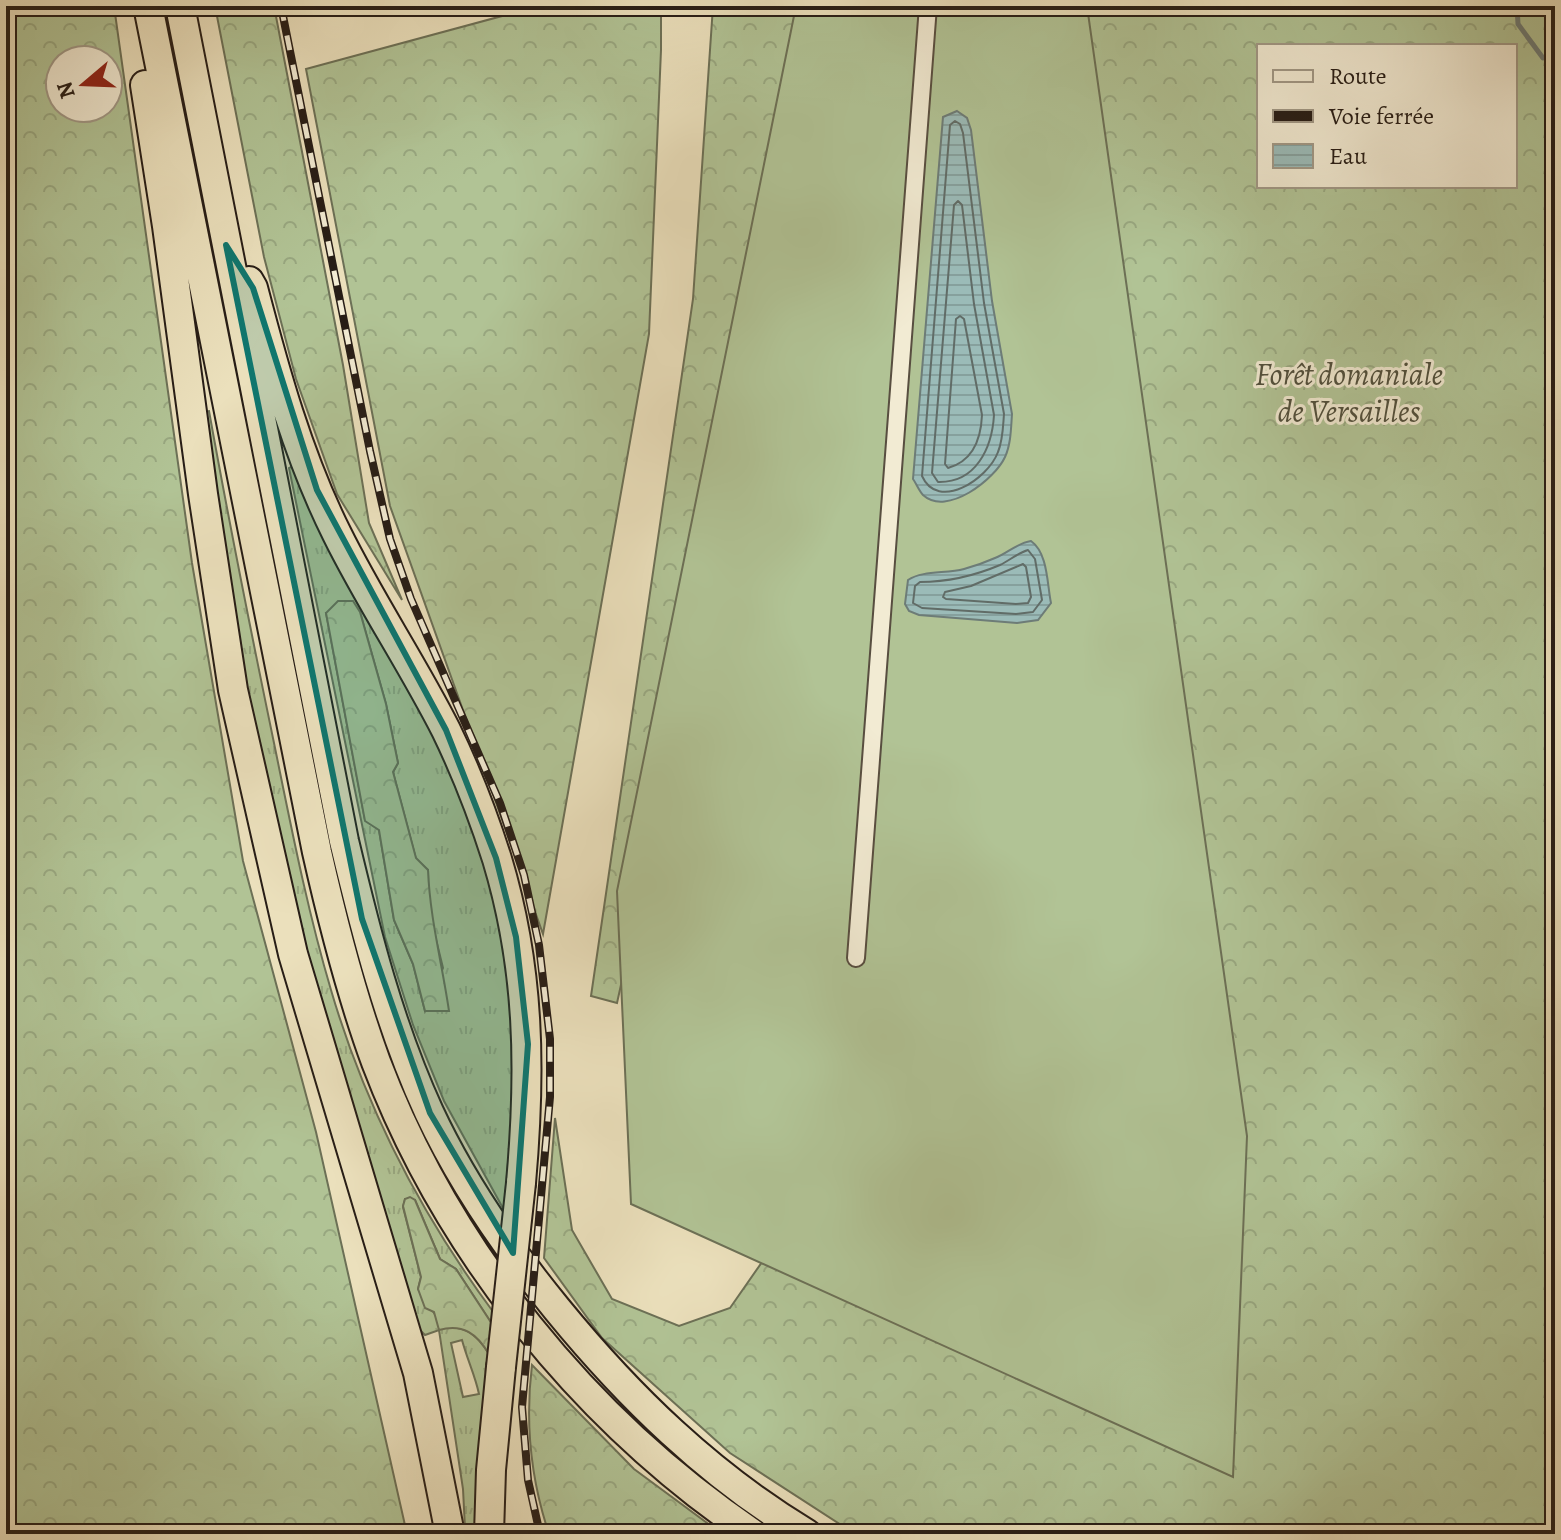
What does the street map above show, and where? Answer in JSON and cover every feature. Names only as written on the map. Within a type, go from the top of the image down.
[{"type":"highway","points":[[180,6],[344,841],[362,919],[396,1029],[430,1113],[488,1218],[524,1269],[610,1373],[709,1466],[807,1534]]},
{"type":"highway","points":[[150,17],[145,80],[233,690],[293,954],[418,1373],[450,1534]]},
{"type":"highway","points":[[150,17],[317,852],[333,923],[377,1064],[429,1176],[462,1234],[542,1341],[590,1396],[637,1442],[684,1483],[753,1534]]},
{"type":"highway","points":[[226,245],[253,288],[274,367],[317,490],[358,575],[446,730],[471,787],[496,858],[516,937],[526,1019],[527,1091],[521,1183],[491,1470],[489,1534]]},
{"type":"street","points":[[856,958],[928,6]]},
{"type":"highlighted area","points":[[226,245],[253,288],[317,490],[446,730],[496,858],[516,937],[528,1044],[513,1253],[430,1113],[362,919]]},
{"type":"green space","points":[[6,6],[114,6],[119,44],[44,44],[44,124],[124,124],[124,77],[192,563],[243,861],[316,1132],[407,1534],[6,1534]]},
{"type":"green space","points":[[215,6],[274,6],[343,365],[369,523],[402,600],[337,494],[296,379],[264,257]]},
{"type":"green space","points":[[539,6],[661,6],[649,334],[543,934],[390,506],[306,69]]},
{"type":"green space","points":[[713,6],[808,6],[709,584],[617,1003],[591,996],[693,299]]},
{"type":"green space","points":[[796,6],[1087,6],[1247,1136],[1233,1477],[631,1204],[617,891]]},
{"type":"green space","name":"Forêt domaniale de Versailles","points":[[1023,6],[1555,6],[1555,1534],[855,1534],[730,1453],[602,1338],[544,1258],[555,1118],[572,1230],[612,1299],[679,1326],[730,1308],[769,1252]]},
{"type":"green space","points":[[209,411],[300,867],[331,990],[361,1076],[398,1159],[443,1238],[494,1313],[492,1324],[456,1269],[440,1259],[415,1200],[405,1199],[403,1207],[421,1277],[418,1289],[444,1328],[459,1328],[471,1333],[489,1354],[479,1534],[461,1534],[465,1528],[463,1489],[439,1330],[425,1335],[418,1328],[309,977],[250,719],[201,412]],"holes":[[[462,1340],[479,1394],[463,1397],[451,1343]]]},
{"type":"green space","points":[[293,466],[328,548],[437,736],[485,856],[512,965],[515,1140],[508,1163],[504,1210],[444,1101],[413,1025],[385,937],[289,468]],"holes":[[[360,612],[386,704],[398,763],[393,772],[416,859],[428,870],[429,911],[443,968],[425,1011],[413,964],[394,920],[379,830],[365,820],[326,613]]]},
{"type":"green space","points":[[338,601],[353,601],[360,612],[386,704],[398,763],[393,772],[416,858],[428,870],[449,1011],[425,1011],[413,964],[394,920],[379,830],[365,821],[326,613]]},
{"type":"green space","points":[[410,1197],[415,1200],[440,1259],[456,1269],[492,1324],[489,1354],[480,1341],[462,1329],[439,1330],[434,1312],[425,1308],[418,1289],[421,1277],[403,1206],[405,1199]]},
{"type":"green space","points":[[532,1365],[634,1469],[722,1534],[549,1534],[531,1451],[529,1408]]},
{"type":"water","points":[[957,111],[967,118],[971,130],[992,301],[1012,414],[1008,447],[1000,466],[969,492],[945,501],[933,501],[923,495],[913,479],[943,117]]},
{"type":"water","points":[[1031,541],[1044,561],[1051,603],[1038,620],[1017,623],[919,615],[909,611],[905,604],[908,580],[914,577],[972,567]]},
{"type":"waterway","points":[[1517,6],[1518,24],[1543,58],[1555,53]]},
{"type":"railway","points":[[281,6],[390,539],[411,599],[500,803],[524,875],[539,945],[550,1039],[550,1097],[522,1407],[528,1480],[540,1534]]}]
